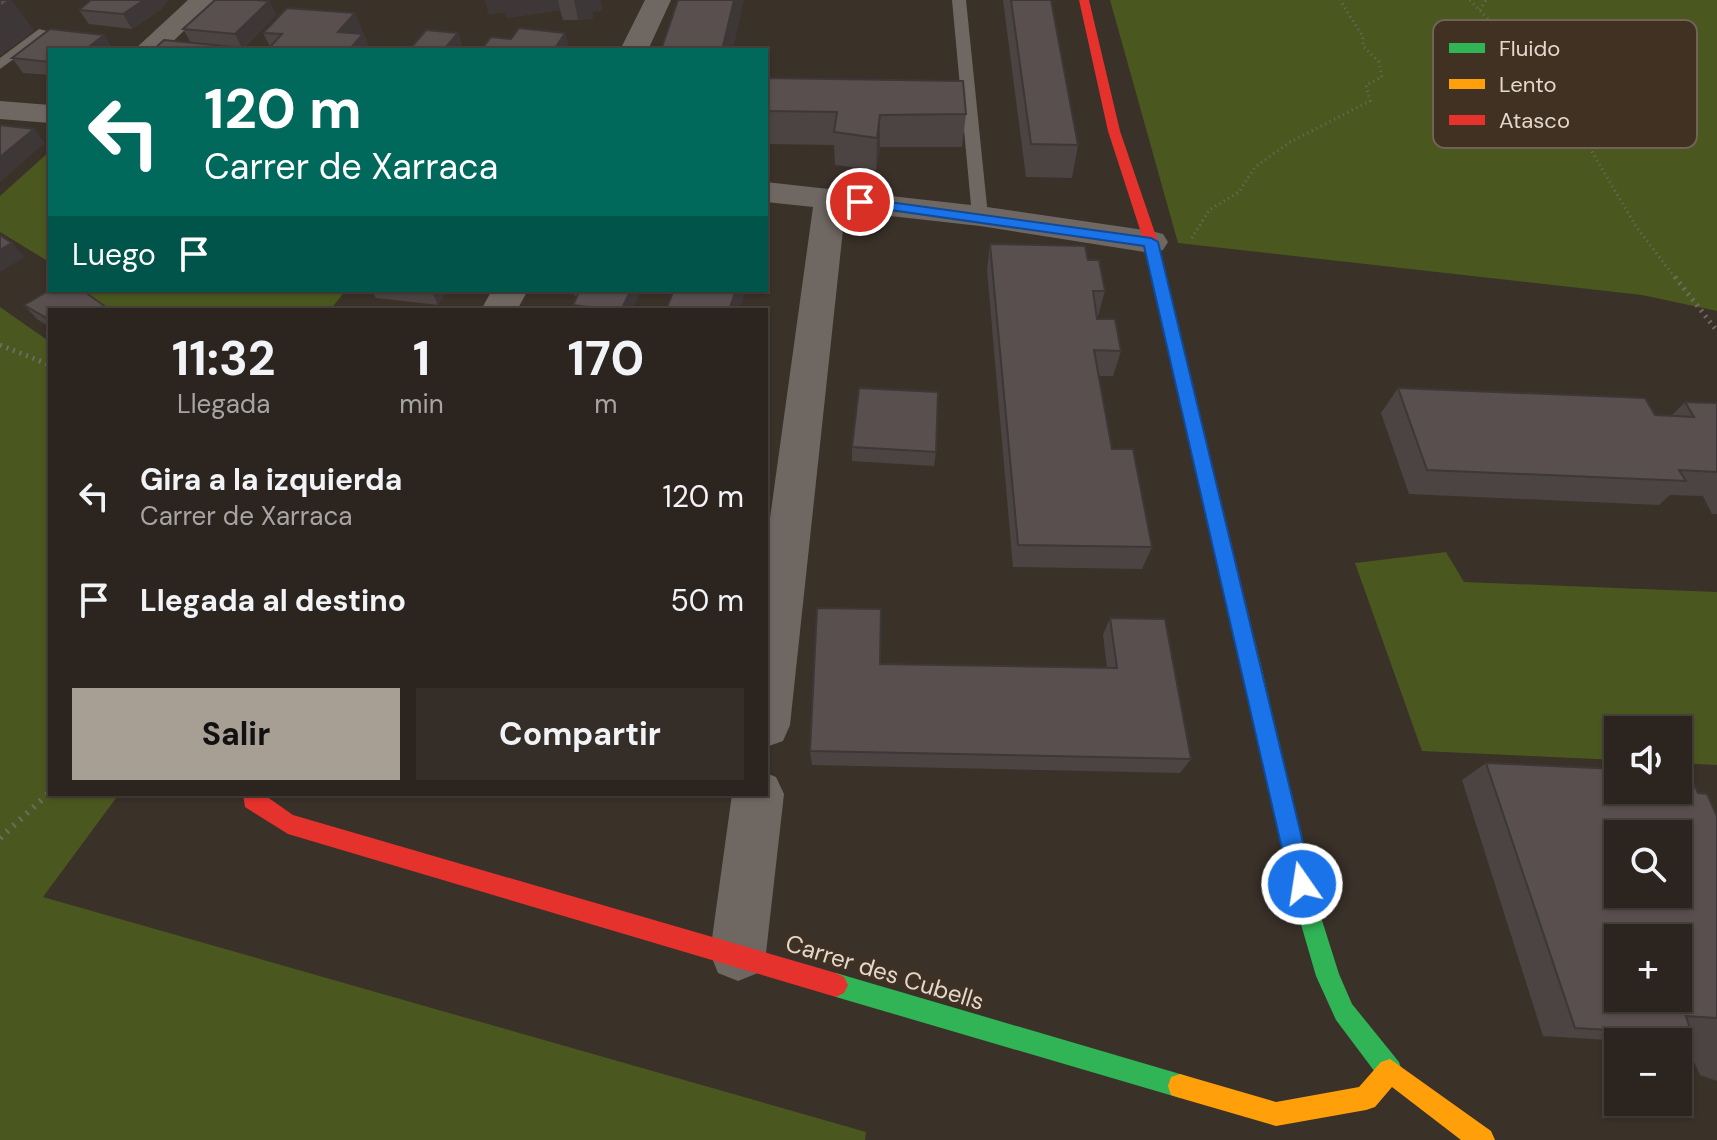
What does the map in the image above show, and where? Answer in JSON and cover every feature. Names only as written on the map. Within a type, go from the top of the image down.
[{"type":"street","points":[[150,48],[203,0]]},
{"type":"street","points":[[635,48],[658,0]]},
{"type":"street","points":[[1084,0],[1114,131],[1151,242],[1309,914],[1328,976],[1344,1012],[1390,1071],[1482,1140]]},
{"type":"street","points":[[0,110],[48,114]]},
{"type":"street","points":[[768,192],[980,216],[1151,242]]},
{"type":"street","points":[[768,709],[830,199]]},
{"type":"street","points":[[738,953],[758,796]]},
{"type":"street","name":"Carrer des Cubells","points":[[252,797],[288,824],[738,953],[1276,1114],[1366,1098],[1390,1071]]},
{"type":"lane","points":[[959,0],[980,216]]},
{"type":"lane","points":[[0,65],[44,32]]},
{"type":"path","points":[[1186,248],[1209,210],[1239,192],[1255,167],[1290,142],[1370,101],[1366,85],[1382,77],[1379,62],[1363,46],[1363,37],[1340,0]]},
{"type":"path","points":[[1470,0],[1489,20]]},
{"type":"path","points":[[1480,10],[1486,0]]},
{"type":"path","points":[[1590,148],[1637,228],[1717,331]]},
{"type":"path","points":[[0,345],[48,364]]},
{"type":"path","points":[[0,838],[48,794]]},
{"type":"green space","points":[[1110,0],[1717,0],[1717,311],[1642,295],[1178,243]]},
{"type":"green space","points":[[48,153],[46,260],[0,232],[0,196]]},
{"type":"green space","points":[[78,292],[344,292],[332,308],[99,308]]},
{"type":"green space","points":[[0,307],[48,341],[48,796],[118,796],[43,897],[866,1132],[865,1140],[0,1140]]},
{"type":"green space","points":[[1446,552],[1464,582],[1717,592],[1717,765],[1692,764],[1692,716],[1604,716],[1604,759],[1422,751],[1355,563]]},
{"type":"building","points":[[91,0],[144,0],[123,14],[79,10]]},
{"type":"building","points":[[215,0],[269,1],[235,34],[183,29]]},
{"type":"building","points":[[678,0],[734,0],[722,48],[662,48]]},
{"type":"building","points":[[1011,0],[1051,0],[1078,145],[1031,144]]},
{"type":"building","points":[[287,8],[355,13],[338,32],[363,34],[351,48],[283,48],[270,47],[282,34],[263,33]]},
{"type":"building","points":[[519,28],[565,33],[555,48],[483,48],[491,37],[511,39]]},
{"type":"building","points":[[50,29],[104,35],[88,48],[48,48],[48,62],[12,58]]},
{"type":"building","points":[[426,30],[458,33],[446,47],[455,48],[411,48]]},
{"type":"building","points":[[164,40],[244,48],[155,48]]},
{"type":"building","points":[[768,78],[963,81],[966,114],[880,115],[877,138],[834,132],[837,112],[768,111]]},
{"type":"building","points":[[0,125],[34,129],[0,157]]},
{"type":"building","points":[[0,235],[12,243],[0,250]]},
{"type":"building","points":[[990,244],[1085,246],[1088,260],[1099,260],[1105,291],[1093,291],[1097,319],[1115,319],[1121,351],[1094,350],[1112,449],[1133,449],[1152,547],[1018,545]]},
{"type":"building","points":[[48,291],[85,292],[107,308],[48,308],[48,319],[24,305]]},
{"type":"building","points":[[579,292],[630,292],[622,308],[573,305]]},
{"type":"building","points":[[673,292],[735,292],[730,308],[667,308]]},
{"type":"building","points":[[859,388],[938,392],[936,452],[852,447]]},
{"type":"building","points":[[1398,388],[1645,398],[1655,415],[1694,417],[1685,402],[1717,403],[1717,472],[1679,470],[1686,481],[1427,470]]},
{"type":"building","points":[[817,608],[881,609],[880,664],[1117,668],[1110,618],[1165,619],[1191,759],[810,751]]},
{"type":"building","points":[[1486,763],[1604,768],[1604,804],[1692,804],[1692,780],[1698,793],[1707,794],[1717,816],[1717,1018],[1686,1016],[1690,1028],[1575,1028]]},
{"type":"traffic: fast","points":[[1249,657],[1309,914],[1328,976],[1344,1012],[1390,1071]]},
{"type":"traffic: fast","points":[[836,985],[1180,1086]]},
{"type":"traffic: slow","points":[[1180,1086],[1276,1114],[1366,1098],[1390,1071],[1482,1140]]},
{"type":"traffic: jam","points":[[1084,0],[1114,131],[1151,242],[1249,657]]},
{"type":"traffic: jam","points":[[253,796],[252,800],[288,824],[836,985]]},
{"type":"route","points":[[860,202],[980,216],[1151,242],[1302,884]]}]
